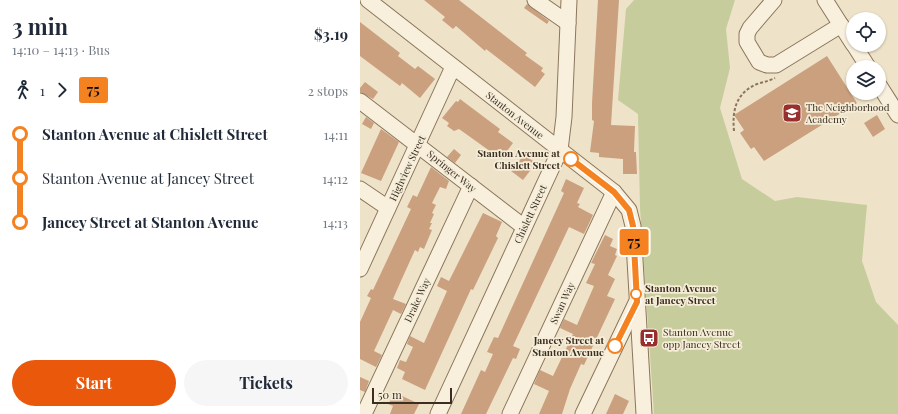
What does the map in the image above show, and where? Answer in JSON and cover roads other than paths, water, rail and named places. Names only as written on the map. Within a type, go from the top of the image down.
[{"type":"street","name":"Stanton Avenue","points":[[368,0],[614,192],[629,210],[633,226],[644,414]]},
{"type":"street","points":[[535,0],[568,23]]},
{"type":"street","name":"Chislett Street","points":[[438,414],[560,150],[564,117],[569,0]]},
{"type":"street","points":[[774,0],[750,28],[747,34],[747,42],[759,62],[767,65],[776,65],[841,25]]},
{"type":"street","points":[[825,0],[846,33]]},
{"type":"street","name":"Highview Street","points":[[360,269],[453,67]]},
{"type":"street","points":[[886,96],[898,115]]},
{"type":"street","name":"Springer Way","points":[[360,101],[418,144],[524,227]]},
{"type":"street","name":"Drake Way","points":[[364,414],[471,186]]},
{"type":"street","points":[[360,188],[388,208]]},
{"type":"street","name":"Swan Way","points":[[510,414],[614,192]]},
{"type":"street","points":[[583,414],[637,302]]},
{"type":"place","name":"The Neighborhood Academy","points":[[792,113]]},
{"type":"place","name":"Stanton Avenue at Chislett Street","points":[[571,159]]},
{"type":"place","name":"Stanton Avenue at Jancey Street","points":[[636,294]]},
{"type":"place","name":"Stanton Avenue opp Jancey Street","points":[[649,338]]},
{"type":"place","name":"Jancey Street at Stanton Avenue","points":[[615,346]]}]
